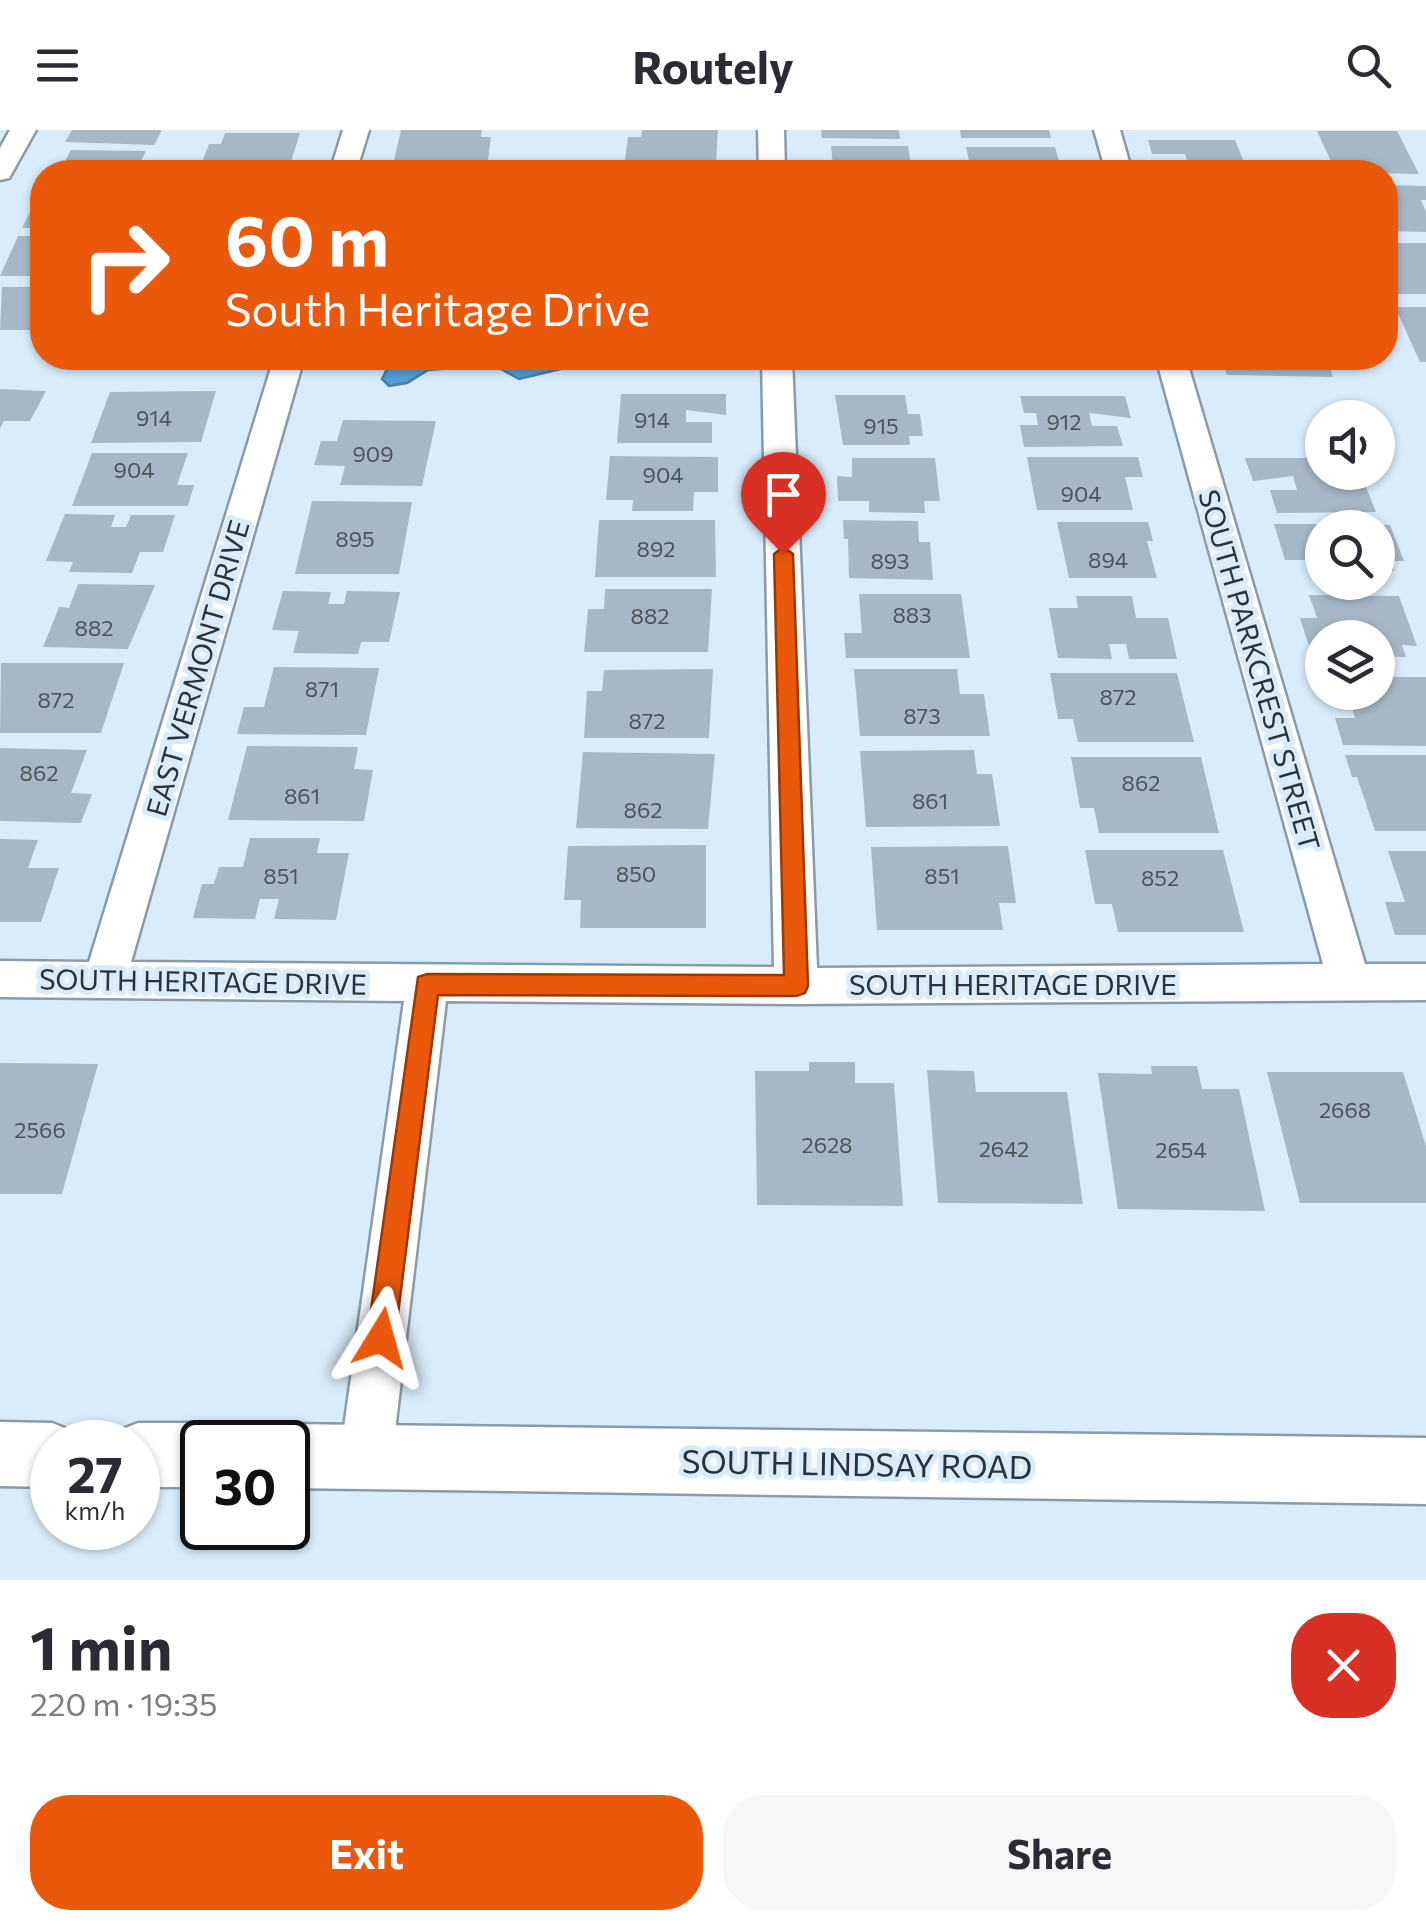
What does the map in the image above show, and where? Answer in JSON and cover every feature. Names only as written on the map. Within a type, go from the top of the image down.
[{"type":"main road","points":[[0,1454],[30,1454]]},
{"type":"main road","name":"SOUTH LINDSAY ROAD","points":[[310,1456],[1426,1471]]},
{"type":"street","points":[[347,160],[356,130]]},
{"type":"street","points":[[770,130],[771,160]]},
{"type":"street","points":[[1107,130],[1116,160]]},
{"type":"street","points":[[0,172],[13,138]]},
{"type":"street","name":"EAST VERMONT DRIVE","points":[[106,979],[285,370]]},
{"type":"street","points":[[778,370],[796,986]]},
{"type":"street","name":"SOUTH PARKCREST STREET","points":[[1175,370],[1349,982]]},
{"type":"street","name":"SOUTH HERITAGE DRIVE","points":[[0,978],[796,986],[1426,982]]},
{"type":"street","points":[[366,1456],[427,984]]},
{"type":"water","points":[[386,370],[428,370],[407,383],[389,386],[382,379]]},
{"type":"water","points":[[503,370],[556,370],[519,379]]},
{"type":"building","points":[[72,130],[162,130],[154,145],[65,142]]},
{"type":"building","points":[[401,130],[482,130],[481,137],[491,137],[488,160],[394,160]]},
{"type":"building","points":[[642,130],[718,130],[716,160],[625,160],[628,137],[641,137]]},
{"type":"building","points":[[821,130],[899,130],[900,139],[822,138]]},
{"type":"building","points":[[960,130],[1049,130],[1051,138],[961,138]]},
{"type":"building","points":[[1317,131],[1397,131],[1419,174],[1398,173],[1398,160],[1330,160]]},
{"type":"building","points":[[225,133],[300,133],[292,160],[203,160],[209,144],[221,144]]},
{"type":"building","points":[[1148,140],[1235,140],[1243,160],[1187,160],[1185,154],[1152,154]]},
{"type":"building","points":[[831,146],[908,146],[910,160],[832,160]]},
{"type":"building","points":[[966,147],[1055,147],[1059,160],[969,160]]},
{"type":"building","points":[[71,150],[146,151],[141,160],[66,160]]},
{"type":"building","points":[[1398,185],[1426,186],[1426,200],[1421,200],[1426,212],[1426,232],[1398,231]]},
{"type":"building","points":[[30,212],[30,228],[22,228]]},
{"type":"building","points":[[18,236],[30,236],[30,276],[0,276]]},
{"type":"building","points":[[1398,243],[1426,243],[1426,294],[1398,294]]},
{"type":"building","points":[[2,287],[30,287],[30,330],[0,330]]},
{"type":"building","points":[[1398,307],[1426,307],[1426,362],[1420,362]]},
{"type":"building","points":[[1226,370],[1331,370],[1333,377],[1227,375]]},
{"type":"building","points":[[0,389],[46,391],[30,421],[4,421],[0,428]]},
{"type":"building","points":[[216,391],[201,442],[91,443],[110,392]]},
{"type":"building","points":[[621,394],[726,394],[726,415],[686,410],[686,422],[712,422],[712,443],[617,443]]},
{"type":"building","points":[[835,395],[905,395],[908,414],[920,414],[923,436],[909,436],[910,445],[843,445]]},
{"type":"building","points":[[1020,396],[1125,396],[1131,418],[1089,413],[1092,426],[1117,426],[1123,446],[1024,447],[1020,425],[1038,425],[1036,413],[1024,413]]},
{"type":"building","points":[[343,420],[436,421],[422,486],[340,485],[345,466],[314,465],[321,441],[337,441]]},
{"type":"building","points":[[92,453],[188,453],[177,485],[194,485],[188,506],[72,506]]},
{"type":"building","points":[[610,456],[718,457],[718,492],[694,492],[693,511],[632,511],[633,500],[606,500]]},
{"type":"building","points":[[1027,457],[1138,457],[1143,477],[1125,477],[1133,510],[1037,510]]},
{"type":"building","points":[[852,458],[935,458],[940,501],[924,501],[925,513],[869,512],[869,501],[838,501],[837,476],[852,477]]},
{"type":"building","points":[[1245,458],[1305,458],[1305,490],[1367,490],[1375,510],[1277,513],[1270,490],[1297,490],[1293,476],[1253,481]]},
{"type":"building","points":[[312,501],[412,502],[399,574],[295,574]]},
{"type":"building","points":[[65,514],[115,515],[111,527],[126,527],[131,515],[175,515],[163,552],[140,552],[132,573],[69,572],[73,562],[46,561]]},
{"type":"building","points":[[599,520],[715,520],[716,577],[595,577]]},
{"type":"building","points":[[843,520],[918,521],[919,542],[930,542],[933,580],[849,578],[848,539],[844,539]]},
{"type":"building","points":[[1057,522],[1148,522],[1153,541],[1147,541],[1157,578],[1069,578]]},
{"type":"building","points":[[1274,524],[1305,524],[1305,560],[1285,560]]},
{"type":"building","points":[[1395,538],[1404,561],[1395,561]]},
{"type":"building","points":[[78,584],[155,585],[128,649],[43,647],[59,607],[69,608]]},
{"type":"building","points":[[605,589],[712,589],[708,652],[584,652],[588,609],[604,609]]},
{"type":"building","points":[[283,591],[331,592],[328,604],[344,604],[347,591],[400,592],[389,642],[361,642],[358,654],[293,653],[299,631],[272,630]]},
{"type":"building","points":[[859,594],[961,594],[970,658],[846,658],[844,633],[862,633]]},
{"type":"building","points":[[1076,596],[1132,596],[1136,618],[1168,618],[1177,659],[1129,659],[1126,644],[1109,644],[1112,659],[1058,658],[1049,608],[1078,608]]},
{"type":"building","points":[[1399,596],[1417,646],[1402,645],[1406,657],[1395,657],[1395,620],[1305,620],[1305,634],[1300,618],[1317,618],[1311,600],[1395,600]]},
{"type":"building","points":[[1,663],[124,663],[101,733],[0,733]]},
{"type":"building","points":[[274,667],[379,668],[366,735],[237,734],[244,707],[264,707]]},
{"type":"building","points":[[713,669],[709,738],[584,738],[587,691],[602,691],[604,670]]},
{"type":"building","points":[[854,669],[957,669],[960,694],[984,694],[990,736],[860,736]]},
{"type":"building","points":[[1050,673],[1177,673],[1194,742],[1078,742],[1073,719],[1058,719]]},
{"type":"building","points":[[1395,677],[1426,677],[1426,746],[1343,745],[1335,718],[1355,718],[1353,710],[1395,710]]},
{"type":"building","points":[[247,746],[358,747],[354,769],[373,770],[364,821],[228,820]]},
{"type":"building","points":[[0,748],[87,750],[71,793],[92,794],[81,823],[0,821]]},
{"type":"building","points":[[974,750],[977,774],[992,774],[1000,826],[866,827],[860,751]]},
{"type":"building","points":[[583,752],[715,754],[708,829],[576,828]]},
{"type":"building","points":[[1345,755],[1426,755],[1426,831],[1375,831],[1357,777],[1352,777]]},
{"type":"building","points":[[1071,757],[1201,757],[1219,833],[1099,833],[1094,808],[1080,808]]},
{"type":"building","points":[[250,838],[320,838],[317,853],[349,853],[336,920],[274,919],[279,899],[260,899],[255,919],[193,918],[202,884],[214,884],[219,867],[243,867]]},
{"type":"building","points":[[0,839],[38,840],[28,868],[59,868],[41,922],[0,922]]},
{"type":"building","points":[[706,845],[706,928],[580,928],[581,900],[564,900],[568,846]]},
{"type":"building","points":[[1008,846],[1016,903],[999,903],[1003,930],[877,930],[871,847]]},
{"type":"building","points":[[1085,850],[1223,850],[1244,932],[1118,932],[1112,904],[1095,904]]},
{"type":"building","points":[[1388,851],[1426,851],[1426,935],[1395,935],[1385,902],[1405,902]]},
{"type":"building","points":[[809,1062],[855,1062],[855,1083],[894,1083],[903,1206],[757,1205],[755,1071],[809,1071]]},
{"type":"building","points":[[0,1063],[98,1064],[62,1194],[0,1194]]},
{"type":"building","points":[[1151,1066],[1197,1066],[1202,1089],[1239,1089],[1265,1211],[1118,1209],[1098,1073],[1152,1074]]},
{"type":"building","points":[[927,1070],[974,1071],[976,1092],[1067,1092],[1083,1204],[938,1203]]},
{"type":"building","points":[[1267,1072],[1403,1072],[1426,1146],[1426,1203],[1300,1203]]},
{"type":"route","points":[[381,1338],[427,984],[796,986],[783,554]]}]
